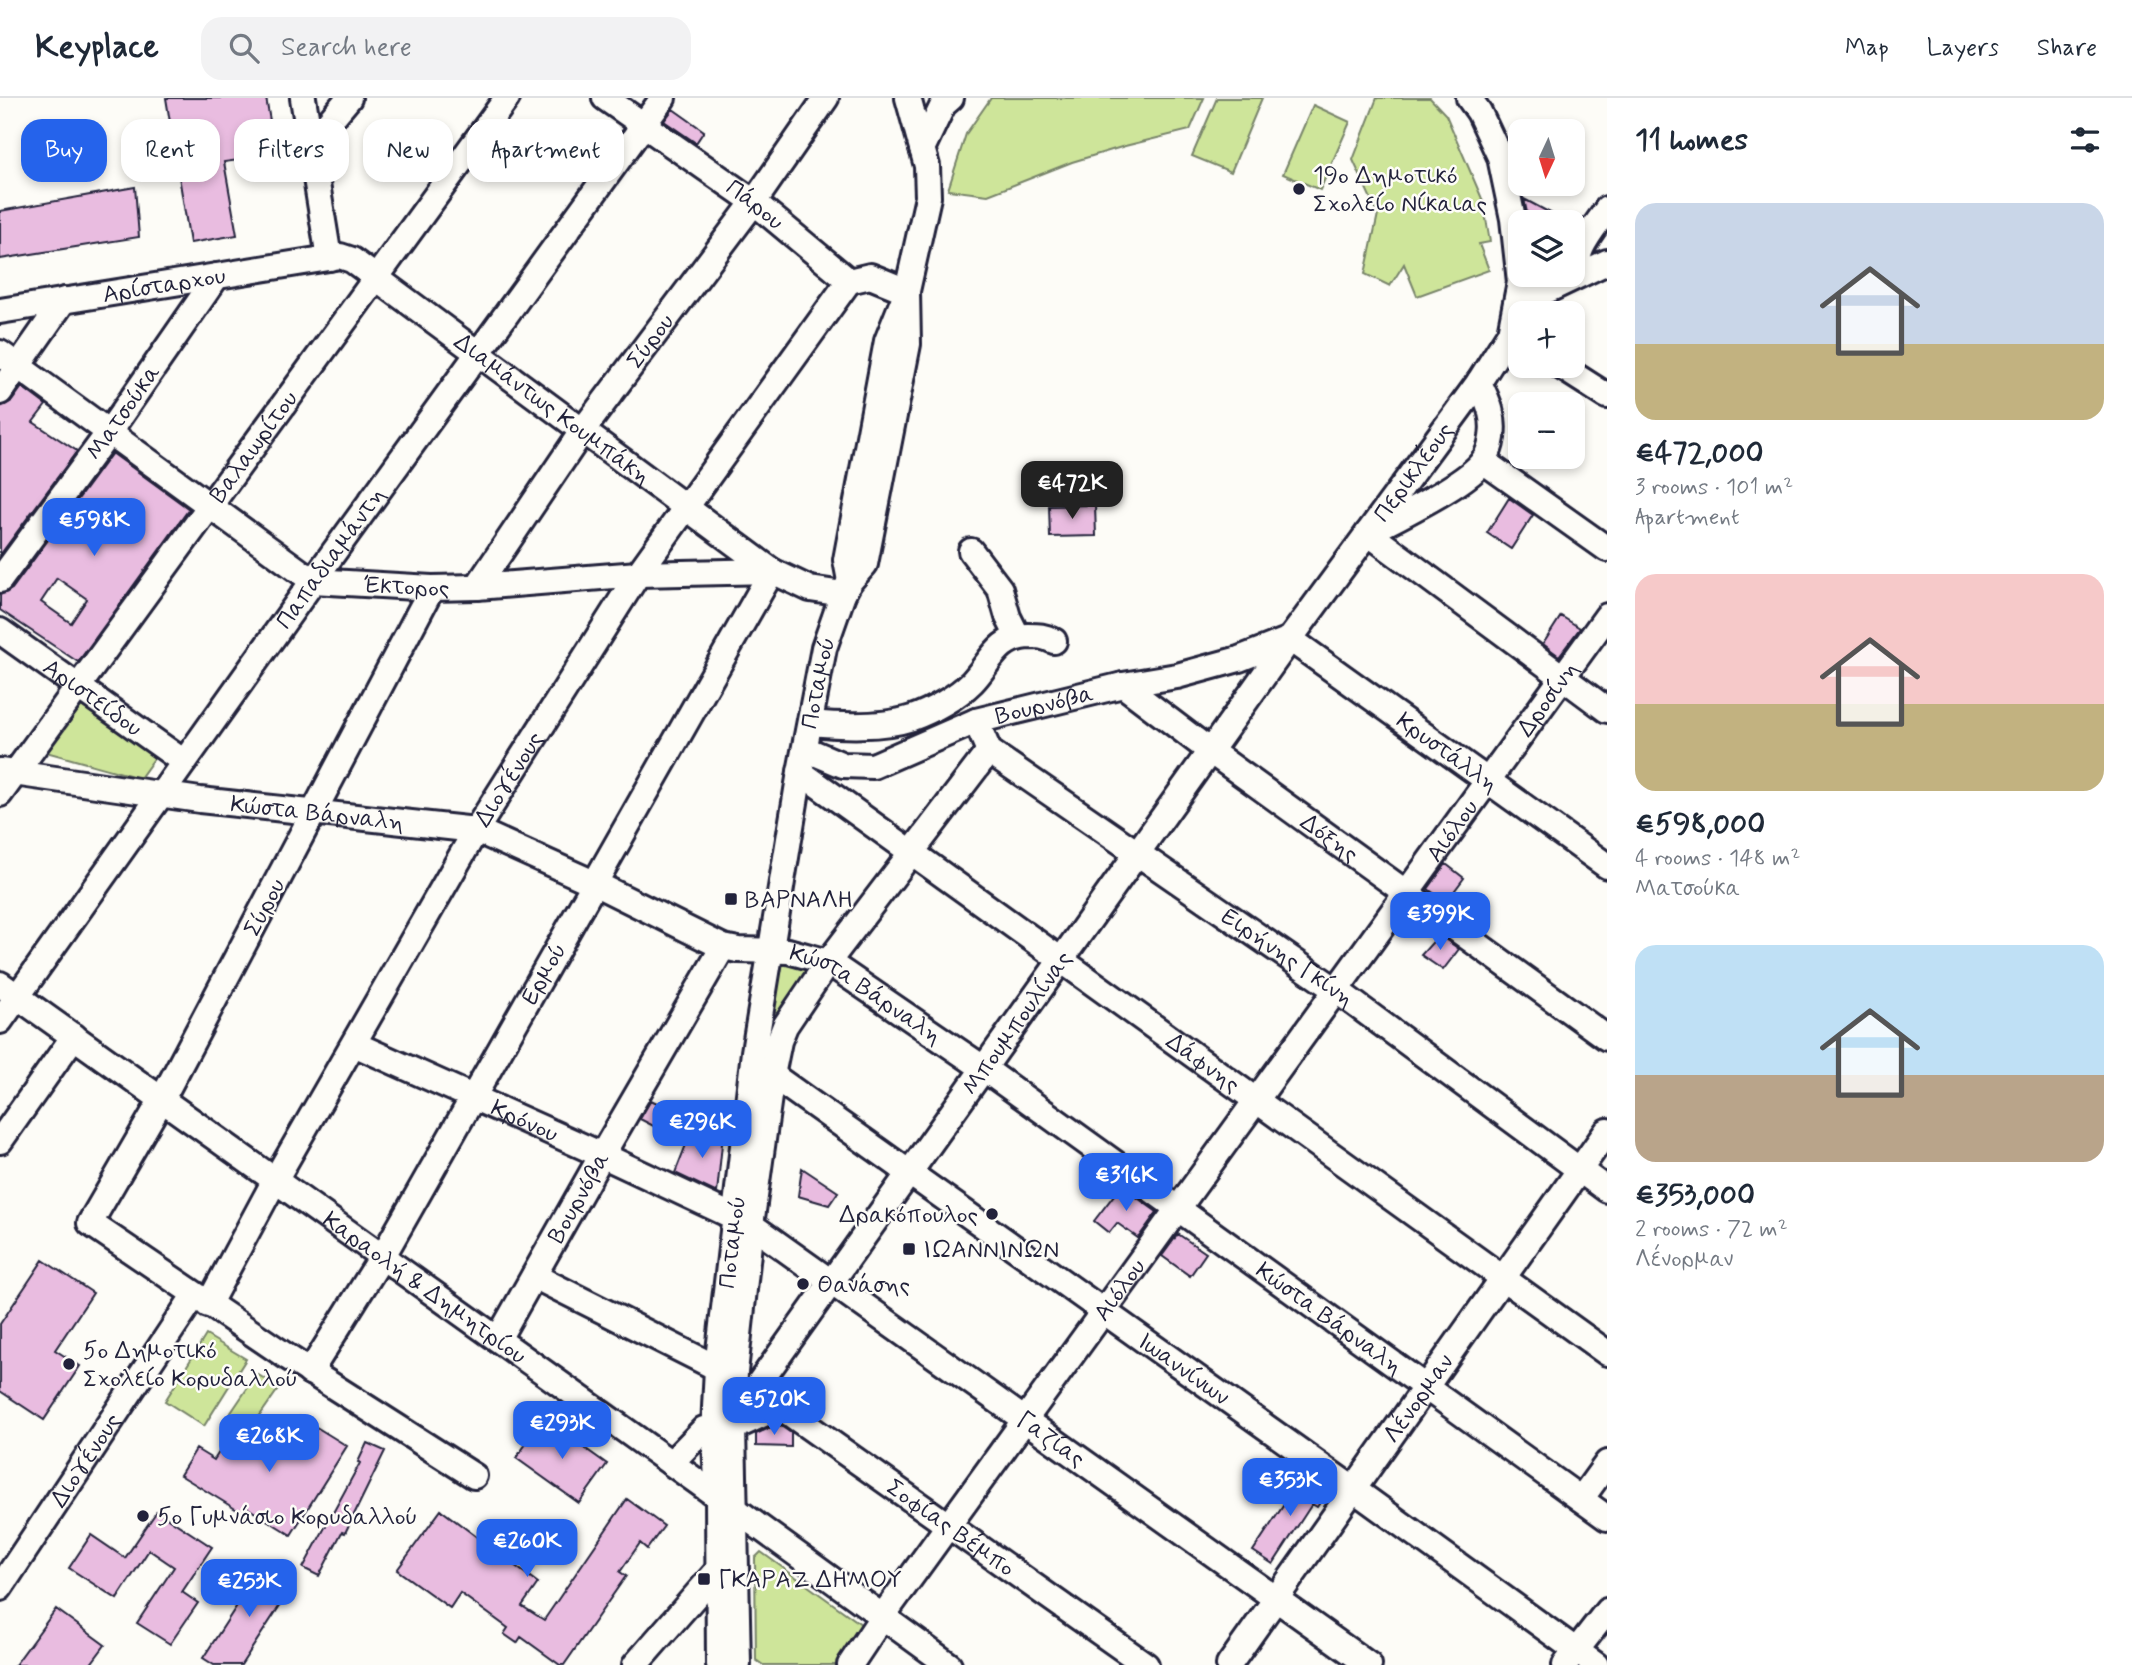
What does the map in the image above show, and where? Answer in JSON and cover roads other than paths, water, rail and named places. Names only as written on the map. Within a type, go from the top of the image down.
[{"type":"street","points":[[303,98],[306,119]]},
{"type":"street","points":[[331,119],[349,98]]},
{"type":"street","name":"Βαλαωρίτου","points":[[0,794],[7,772],[79,686],[507,98]]},
{"type":"street","name":"Πάρου","points":[[605,98],[754,202],[849,281]]},
{"type":"street","name":"Παπαδιαμάντη","points":[[0,1021],[9,990],[160,795],[663,98]]},
{"type":"street","name":"Σύρου","points":[[477,587],[583,430],[754,202],[827,98]]},
{"type":"street","name":"Ποταμού","points":[[734,1664],[727,1504],[717,1423],[745,1388],[742,1220],[754,1052],[802,761],[824,648],[846,588],[846,560],[887,341],[907,291],[928,197],[928,174],[908,98]]},
{"type":"street","points":[[922,149],[943,105],[951,98]]},
{"type":"street","name":"Περικλέους","points":[[1469,98],[1479,112],[1500,157],[1513,219],[1520,282],[1518,301]]},
{"type":"street","points":[[316,182],[329,258]]},
{"type":"street","points":[[1585,242],[1607,209]]},
{"type":"street","name":"Διαμάντως Κουμπάκη","points":[[329,258],[340,256],[352,260],[772,571]]},
{"type":"street","name":"Αρίσταρχου","points":[[0,311],[329,258]]},
{"type":"street","points":[[1585,272],[1607,262]]},
{"type":"street","name":"Ματσούκα","points":[[0,580],[109,432],[217,276]]},
{"type":"street","points":[[849,281],[870,276],[907,291]]},
{"type":"street","name":"Διογένους","points":[[0,1588],[201,1300],[275,1180],[476,830],[638,574],[849,281]]},
{"type":"street","points":[[1519,295],[1538,295],[1554,287]]},
{"type":"street","points":[[0,392],[9,360],[64,300]]},
{"type":"street","name":"Περικλέους","points":[[1290,639],[1508,345]]},
{"type":"street","name":"Έκτορος","points":[[9,360],[313,581],[432,588],[638,574],[772,571],[810,589],[846,588]]},
{"type":"street","points":[[1578,378],[1607,397]]},
{"type":"street","points":[[1479,382],[1492,413],[1493,426],[1492,442],[1483,461],[1467,477],[1450,488],[1368,533],[1607,710]]},
{"type":"street","points":[[1483,461],[1607,549]]},
{"type":"street","points":[[971,551],[1000,589],[1008,617],[1018,637]]},
{"type":"street","name":"Ερμού","points":[[310,1372],[382,1257],[772,571]]},
{"type":"street","name":"Σύρου","points":[[201,1300],[90,1223],[162,1100],[432,588]]},
{"type":"street","name":"Δροσίνη","points":[[1488,780],[1607,616]]},
{"type":"street","name":"Αριστείδου","points":[[0,631],[184,762]]},
{"type":"street","points":[[810,723],[871,724],[912,718],[953,697],[971,683],[1005,642],[1018,637],[1043,636],[1054,641]]},
{"type":"street","name":"Βουρνόβα","points":[[802,761],[873,766],[976,720],[1123,685],[1177,676],[1239,659],[1290,639]]},
{"type":"street","name":"Μπουμπουλίνας","points":[[745,1388],[830,1282],[1290,639]]},
{"type":"street","name":"Κρυστάλλη","points":[[1290,639],[1607,866]]},
{"type":"street","name":"Δόξης","points":[[1123,685],[1607,1038]]},
{"type":"street","points":[[976,720],[989,751]]},
{"type":"street","name":"Βουρνόβα","points":[[828,962],[989,751]]},
{"type":"street","name":"Ειρήνης Γκίνη","points":[[989,751],[1336,990],[1607,1190]]},
{"type":"street","name":"Δάφνης","points":[[802,761],[913,853],[1607,1353]]},
{"type":"street","name":"Κώστα Βάρναλη","points":[[7,772],[160,795],[476,830],[596,884],[723,947],[805,954],[828,962],[983,1068],[1607,1518]]},
{"type":"street","name":"Αιόλου","points":[[850,1665],[949,1524],[1488,780]]},
{"type":"street","name":"Βουρνόβα","points":[[498,1339],[723,947]]},
{"type":"street","name":"Ποταμού","points":[[734,1664],[718,1570],[727,1504],[716,1457],[717,1368],[742,1220],[779,1041],[785,1026],[828,962]]},
{"type":"street","name":"Καραολή & Δημητρίου","points":[[9,990],[949,1665]]},
{"type":"street","points":[[0,1141],[74,1036]]},
{"type":"street","name":"Κρόνου","points":[[354,1044],[602,1154],[742,1220]]},
{"type":"street","name":"Ιωαννίνων","points":[[772,1075],[1353,1489],[1579,1660]]},
{"type":"street","name":"Λένορμαν","points":[[1229,1665],[1607,1131]]},
{"type":"street","name":"Γαζίας","points":[[742,1220],[1369,1665]]},
{"type":"street","points":[[534,1276],[717,1368]]},
{"type":"street","points":[[201,1300],[474,1476]]},
{"type":"street","name":"Σοφίας Βέμπο","points":[[745,1388],[781,1406],[1146,1665]]},
{"type":"street","points":[[671,1463],[717,1423],[781,1406]]},
{"type":"street","points":[[1581,1499],[1607,1463]]},
{"type":"street","points":[[635,1665],[718,1570]]},
{"type":"street","points":[[1579,1660],[1607,1611]]},
{"type":"place","name":"19ο Δημοτικό Σχολείο Νίκαιας","points":[[1299,189]]},
{"type":"place","name":"ΒΑΡΝΑΛΗ","points":[[731,899]]},
{"type":"place","name":"Δρακόπουλος","points":[[992,1214]]},
{"type":"place","name":"ΙΩΑΝΝΙΝΩΝ","points":[[909,1249]]},
{"type":"place","name":"Θανάσης","points":[[803,1284]]},
{"type":"place","name":"5ο Δημοτικό Σχολείο Κορυδαλλού","points":[[69,1364]]},
{"type":"place","name":"5ο Γυμνάσιο Κορυδαλλού","points":[[143,1516]]},
{"type":"place","name":"ΓΚΑΡΑΖ ΔΗΜΟΥ","points":[[704,1579]]}]
